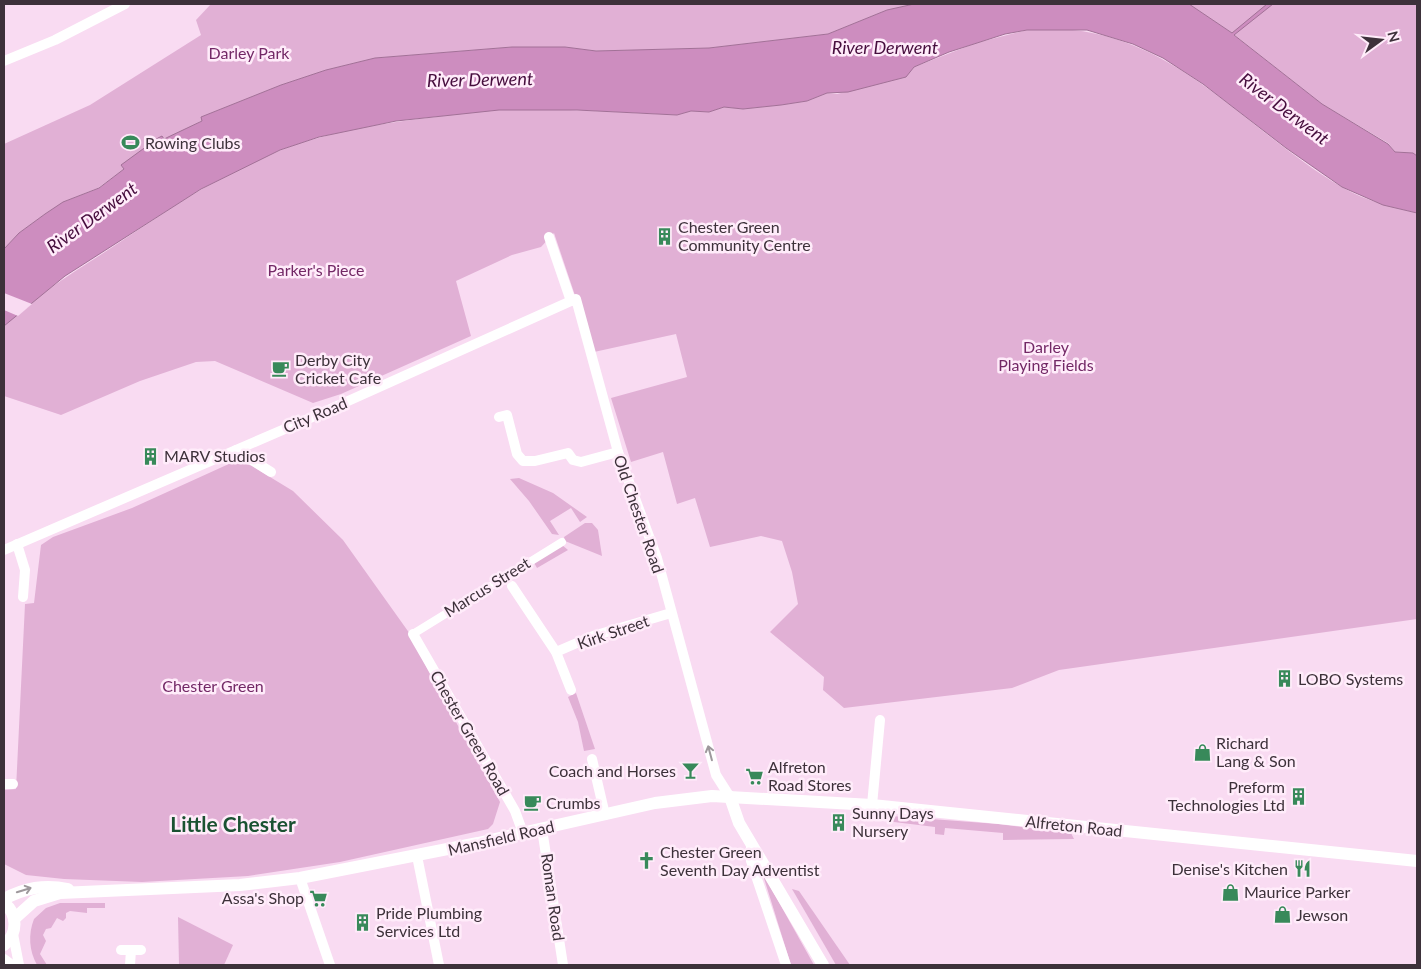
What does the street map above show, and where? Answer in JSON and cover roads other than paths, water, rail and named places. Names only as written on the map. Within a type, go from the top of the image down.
[{"type":"street","points":[[4,61],[55,40],[125,4]]},
{"type":"street","name":"Old Chester Road","points":[[549,237],[570,301],[576,299],[618,452],[656,558],[716,775],[730,797]]},
{"type":"street","name":"City Road","points":[[4,550],[236,450],[570,301]]},
{"type":"street","points":[[499,417],[506,415],[517,454],[523,461],[535,461],[568,453],[573,460],[581,462],[618,452]]},
{"type":"street","points":[[236,450],[271,472]]},
{"type":"street","name":"Marcus Street","points":[[413,634],[562,542]]},
{"type":"street","points":[[17,544],[25,570],[23,597]]},
{"type":"street","points":[[506,575],[556,652],[571,690]]},
{"type":"street","name":"Kirk Street","points":[[556,652],[593,636],[671,613]]},
{"type":"street","name":"Chester Green Road","points":[[413,634],[515,811],[523,833]]},
{"type":"street","points":[[872,805],[880,720]]},
{"type":"street","points":[[592,759],[605,815]]},
{"type":"street","name":"Mansfield Road","points":[[14,919],[34,901],[60,893],[231,886],[300,878],[417,856],[670,800],[696,797],[730,797]]},
{"type":"street","points":[[730,797],[733,813],[823,965]]},
{"type":"street","name":"Alfreton Road","points":[[730,797],[872,805],[1417,861]]},
{"type":"street","name":"Roman Road","points":[[542,829],[563,965]]},
{"type":"street","points":[[751,843],[751,861],[786,965]]},
{"type":"street","points":[[417,856],[439,965]]},
{"type":"street","points":[[300,878],[330,965]]},
{"type":"street","name":"Mansfield Road","points":[[4,901],[18,892],[36,887],[55,886],[80,891]]},
{"type":"street","points":[[4,901],[10,908],[14,919],[13,934],[19,965]]},
{"type":"street","points":[[4,945],[13,934]]},
{"type":"street","points":[[130,965],[131,950]]},
{"type":"street","points":[[4,959],[12,965]]},
{"type":"water","name":"River Derwent","points":[[914,4],[1189,4],[1232,33],[1267,4],[1273,4],[1234,35],[1322,104],[1388,144],[1395,152],[1413,153],[1417,156],[1417,213],[1383,205],[1342,187],[1286,148],[1203,84],[1163,58],[1133,44],[1087,30],[1027,30],[1005,34],[949,52],[914,67],[906,77],[848,92],[827,93],[807,101],[781,105],[743,109],[724,107],[709,112],[691,111],[677,115],[577,110],[499,110],[396,121],[319,137],[280,150],[201,189],[65,276],[4,326],[4,249],[19,233],[63,202],[99,188],[124,169],[121,165],[158,138],[162,136],[164,139],[202,121],[201,117],[281,85],[326,70],[375,58],[512,47],[565,47],[596,51],[709,48],[828,34],[887,10]]},
{"type":"place","name":"Rowing Clubs","points":[[131,143]]},
{"type":"place","name":"Chester Green Community Centre","points":[[664,236]]},
{"type":"place","name":"Derby City Cricket Cafe","points":[[281,369]]},
{"type":"place","name":"MARV Studios","points":[[150,456]]},
{"type":"place","name":"LOBO Systems","points":[[1284,679]]},
{"type":"place","name":"Richard Lang & Son","points":[[1202,752]]},
{"type":"place","name":"Coach and Horses","points":[[690,771]]},
{"type":"place","name":"Alfreton Road Stores","points":[[754,776]]},
{"type":"place","name":"Preform Technologies Ltd","points":[[1299,796]]},
{"type":"place","name":"Crumbs","points":[[532,803]]},
{"type":"place","name":"Sunny Days Nursery","points":[[838,822]]},
{"type":"place","name":"Chester Green Seventh Day Adventist","points":[[646,861]]},
{"type":"place","name":"Denise's Kitchen","points":[[1302,869]]},
{"type":"place","name":"Maurice Parker","points":[[1230,892]]},
{"type":"place","name":"Assa's Shop","points":[[318,898]]},
{"type":"place","name":"Jewson","points":[[1282,915]]},
{"type":"place","name":"Pride Plumbing Services Ltd","points":[[362,922]]},
{"type":"district","name":"Little Chester","points":[[233,825]]},
{"type":"park label","name":"Darley Park","points":[[249,53]]},
{"type":"park label","name":"Parker's Piece","points":[[316,270]]},
{"type":"park label","name":"Darley Playing Fields","points":[[1046,356]]},
{"type":"park label","name":"Chester Green","points":[[213,686]]}]
